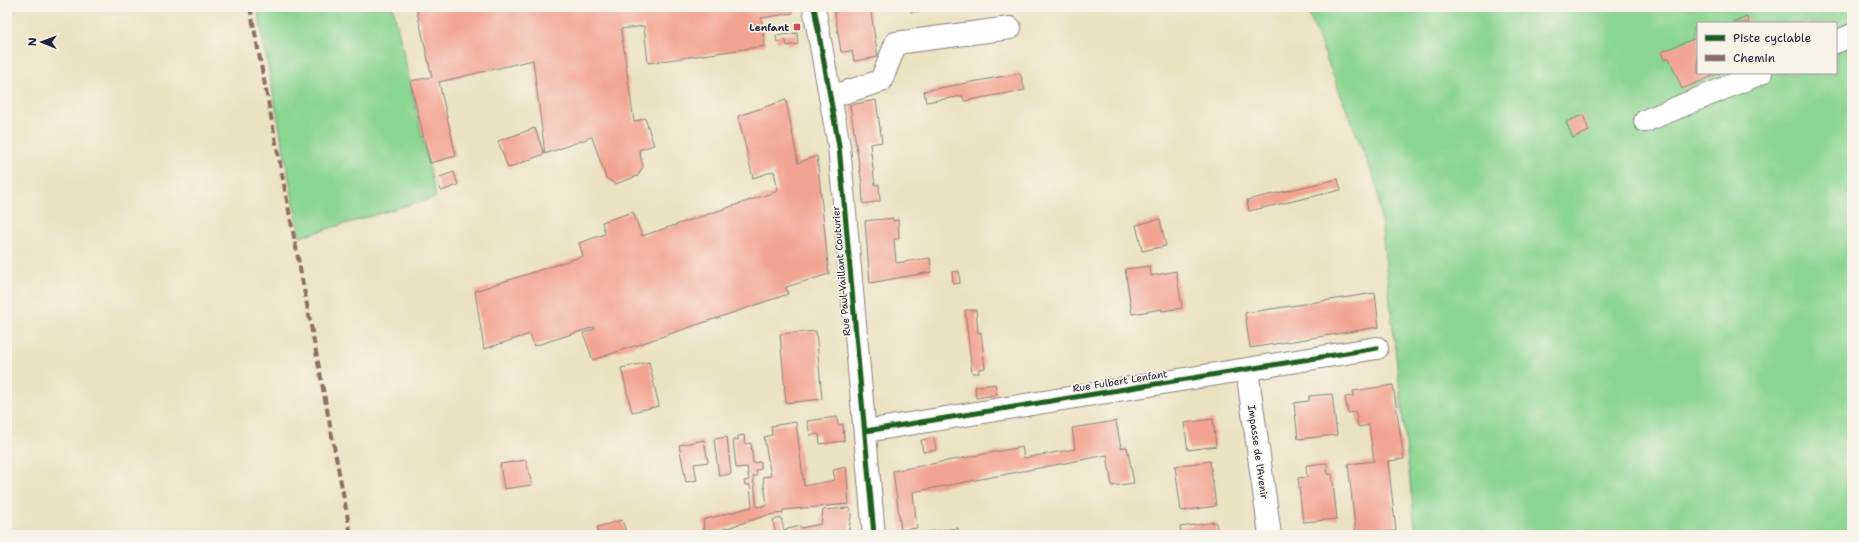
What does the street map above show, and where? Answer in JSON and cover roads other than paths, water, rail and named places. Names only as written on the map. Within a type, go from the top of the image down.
[{"type":"street","name":"Rue Paul-Vaillant Couturier","points":[[814,7],[838,146],[866,431],[874,535]]},
{"type":"street","points":[[830,97],[881,81],[896,44],[1010,28]]},
{"type":"street","points":[[1837,42],[1852,35]]},
{"type":"street","points":[[1645,121],[1759,74]]},
{"type":"street","name":"Rue Fulbert Lenfant","points":[[866,431],[1377,348]]},
{"type":"street","name":"Impasse de l'Avenir","points":[[1247,370],[1270,535]]},
{"type":"place","name":"Lenfant","points":[[797,27]]}]
